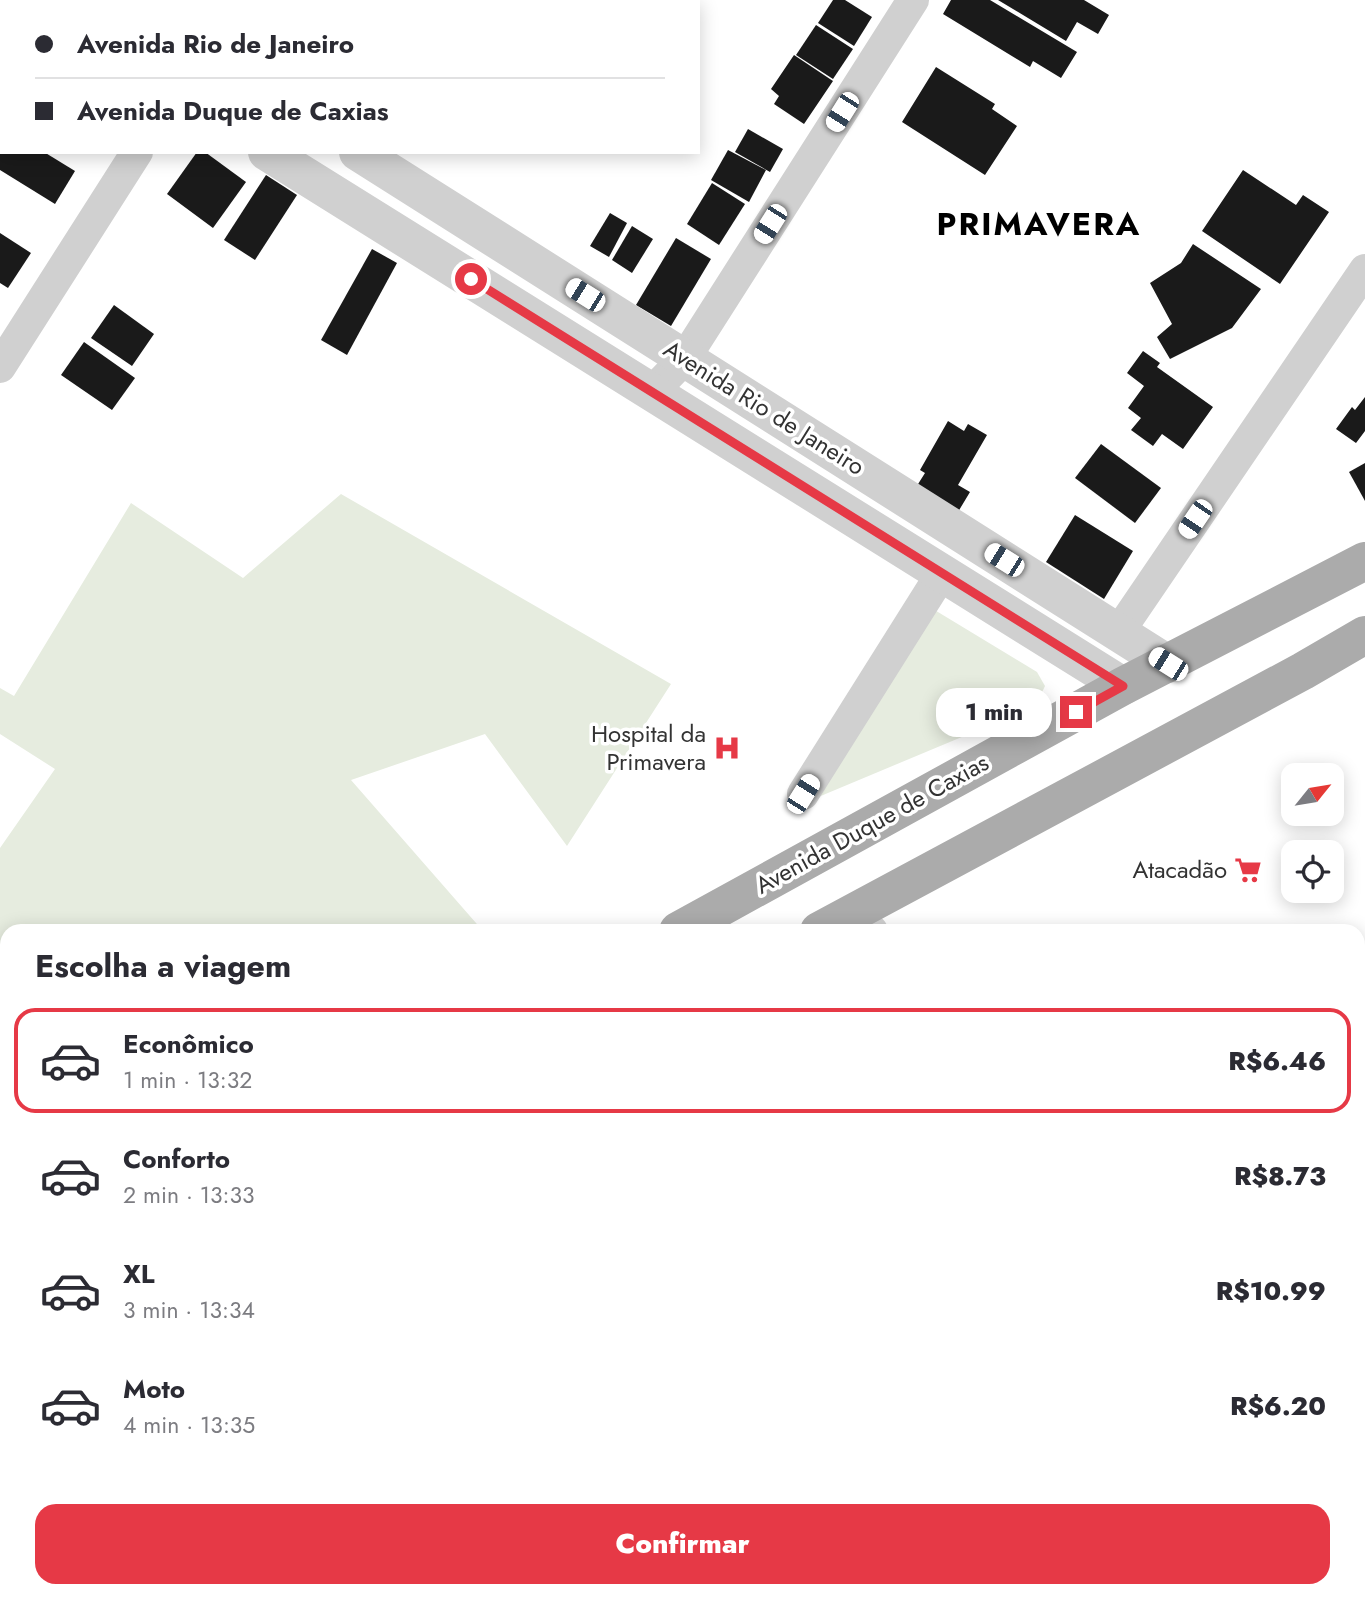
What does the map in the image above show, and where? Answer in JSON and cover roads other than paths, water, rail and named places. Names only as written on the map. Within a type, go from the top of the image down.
[{"type":"main road","name":"Avenida Duque de Caxias","points":[[691,924],[1123,686],[1365,561]]},
{"type":"main road","points":[[863,922],[1365,635]]},
{"type":"street","points":[[652,392],[685,358],[913,0]]},
{"type":"street","points":[[0,367],[136,154]]},
{"type":"street","name":"Avenida Rio de Janeiro","points":[[270,154],[1123,686]]},
{"type":"street","name":"Avenida Rio de Janeiro","points":[[361,154],[1168,664]]},
{"type":"street","points":[[1118,632],[1365,270]]},
{"type":"street","points":[[803,794],[942,573]]},
{"type":"place","name":"Hospital da Primavera","points":[[727,748]]},
{"type":"place","name":"Atacadão","points":[[1248,870]]},
{"type":"district","name":"PRIMAVERA","points":[[1039,224]]}]
